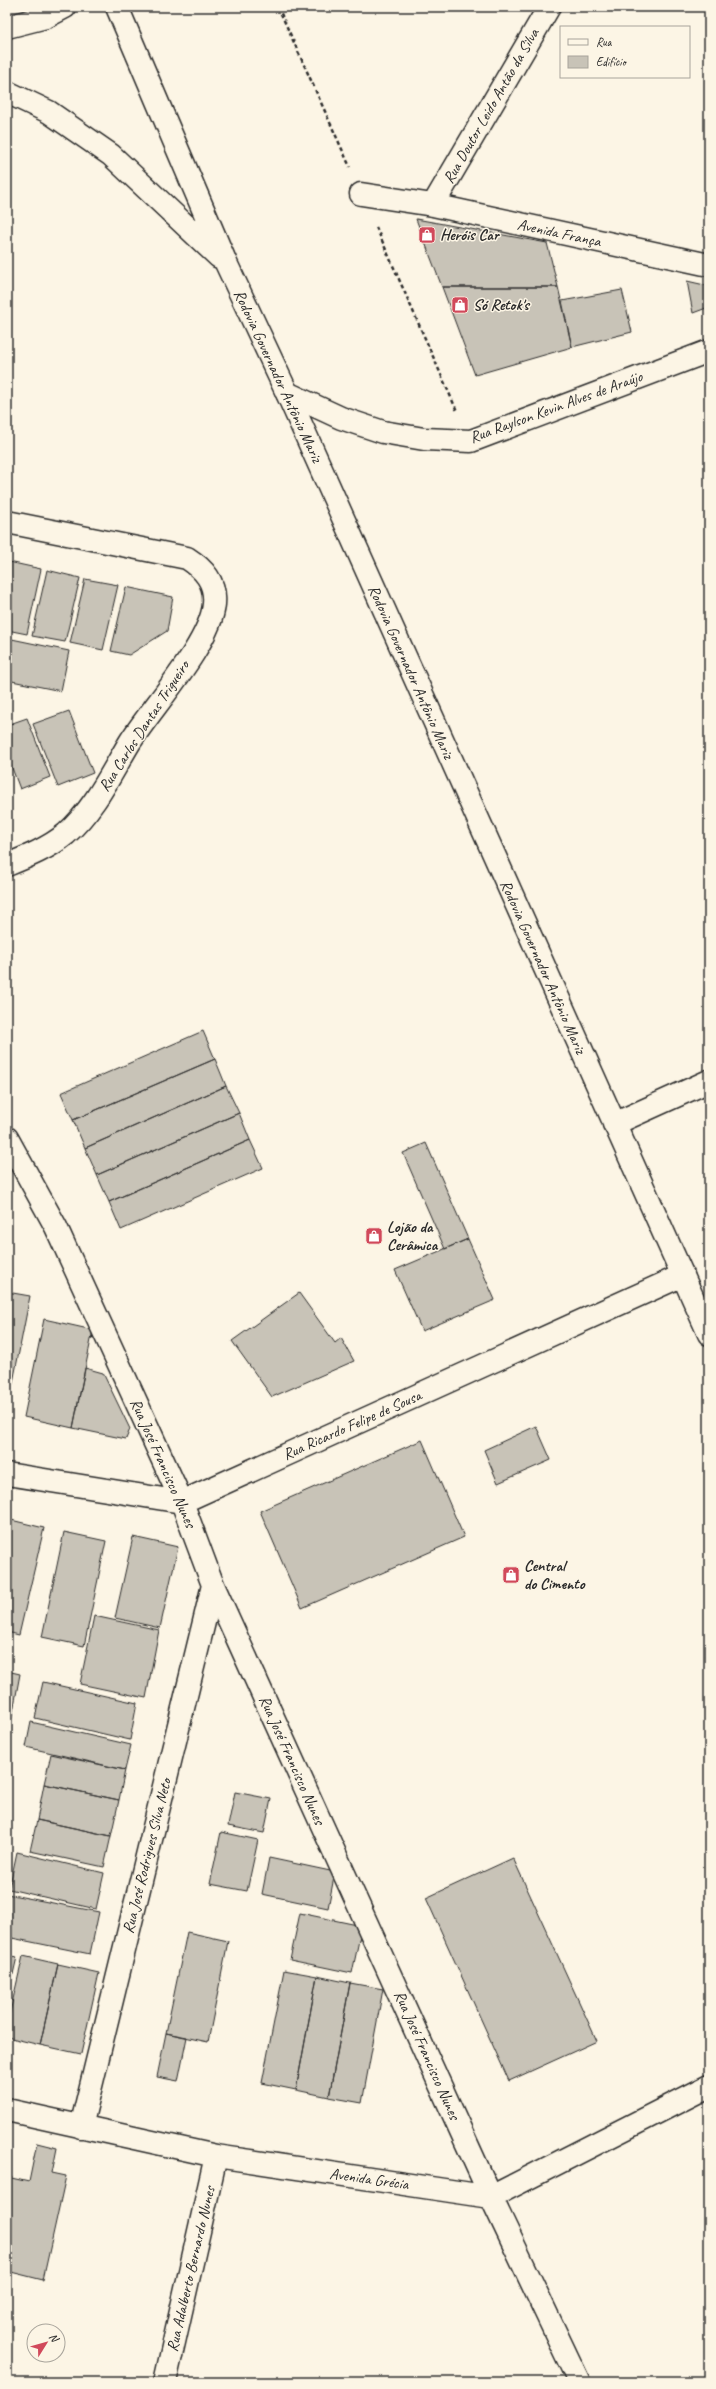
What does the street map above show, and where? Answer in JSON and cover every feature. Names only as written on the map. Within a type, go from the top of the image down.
[{"type":"main road","points":[[7,27],[46,17],[65,7]]},
{"type":"main road","name":"Rodovia Governador Antônio Mariz","points":[[117,7],[226,263],[287,393],[709,1334]]},
{"type":"main road","name":"Rua Doutor Leido Antão da Silva","points":[[433,205],[549,7]]},
{"type":"main road","points":[[7,92],[49,112],[111,155],[226,263]]},
{"type":"main road","name":"Avenida França","points":[[361,194],[433,205],[709,265]]},
{"type":"main road","name":"Rua Raylson Kevin Alves de Araújo","points":[[287,393],[341,418],[383,432],[424,439],[471,441],[709,351]]},
{"type":"main road","name":"Rua Carlos Dantas Trigueiro","points":[[7,522],[186,558],[204,570],[214,587],[214,604],[207,630],[130,742],[93,805],[65,834],[35,853],[7,865]]},
{"type":"main road","points":[[614,1124],[709,1081]]},
{"type":"main road","name":"Rua José Francisco Nunes","points":[[7,1138],[56,1227],[182,1502],[213,1585],[491,2197],[579,2382]]},
{"type":"main road","name":"Rua Ricardo Felipe de Sousa","points":[[182,1502],[683,1275]]},
{"type":"main road","points":[[7,1474],[182,1502]]},
{"type":"main road","name":"Rua José Rodrigues Silva Neto","points":[[81,2126],[213,1585]]},
{"type":"main road","points":[[491,2197],[709,2086]]},
{"type":"main road","name":"Avenida Grécia","points":[[7,2110],[216,2156],[491,2197]]},
{"type":"main road","name":"Rua Adalberto Bernardo Nunes","points":[[165,2382],[216,2156]]},
{"type":"building","points":[[416,219],[547,243],[558,287],[442,287]]},
{"type":"building","points":[[687,281],[709,286],[709,307],[693,313]]},
{"type":"building","points":[[442,287],[558,287],[572,347],[475,375]]},
{"type":"building","points":[[622,290],[632,332],[572,347],[562,301]]},
{"type":"building","points":[[9,562],[41,569],[27,634],[7,630],[7,572]]},
{"type":"building","points":[[47,570],[80,578],[65,642],[32,636]]},
{"type":"building","points":[[85,579],[118,585],[103,650],[70,643]]},
{"type":"building","points":[[126,587],[173,597],[167,631],[129,655],[111,651]]},
{"type":"building","points":[[7,638],[69,651],[61,691],[7,680]]},
{"type":"building","points":[[69,711],[93,773],[58,787],[33,724]]},
{"type":"building","points":[[27,718],[50,777],[20,789],[7,755],[7,725]]},
{"type":"building","points":[[203,1031],[215,1059],[73,1120],[61,1093]]},
{"type":"building","points":[[215,1059],[226,1086],[85,1148],[73,1120]]},
{"type":"building","points":[[226,1086],[239,1113],[97,1175],[85,1148]]},
{"type":"building","points":[[239,1113],[250,1140],[109,1202],[97,1175]]},
{"type":"building","points":[[250,1140],[263,1168],[121,1230],[109,1202]]},
{"type":"building","points":[[426,1143],[468,1239],[445,1249],[403,1153]]},
{"type":"building","points":[[468,1239],[495,1300],[422,1331],[395,1270]]},
{"type":"building","points":[[7,1292],[30,1296],[7,1413]]},
{"type":"building","points":[[299,1293],[335,1343],[341,1338],[354,1361],[272,1397],[232,1341]]},
{"type":"building","points":[[44,1319],[93,1330],[73,1428],[24,1417]]},
{"type":"building","points":[[85,1368],[103,1373],[130,1429],[126,1439],[73,1428]]},
{"type":"building","points":[[536,1426],[551,1460],[498,1483],[484,1450]]},
{"type":"building","points":[[422,1440],[464,1537],[302,1608],[260,1511]]},
{"type":"building","points":[[7,1519],[44,1528],[19,1635],[7,1632]]},
{"type":"building","points":[[64,1532],[106,1541],[84,1646],[42,1637]]},
{"type":"building","points":[[133,1537],[178,1547],[160,1628],[115,1618]]},
{"type":"building","points":[[94,1616],[159,1630],[146,1698],[80,1684]]},
{"type":"building","points":[[7,1671],[20,1674],[11,1722],[7,1721]]},
{"type":"building","points":[[43,1682],[137,1703],[130,1740],[35,1718]]},
{"type":"building","points":[[31,1722],[131,1745],[125,1770],[26,1747]]},
{"type":"building","points":[[51,1754],[125,1770],[119,1800],[44,1784]]},
{"type":"building","points":[[44,1784],[119,1800],[111,1836],[37,1820]]},
{"type":"building","points":[[235,1792],[271,1799],[264,1833],[228,1826]]},
{"type":"building","points":[[37,1820],[111,1836],[104,1867],[30,1851]]},
{"type":"building","points":[[221,1832],[258,1840],[247,1891],[210,1884]]},
{"type":"building","points":[[17,1852],[104,1873],[96,1909],[9,1889]]},
{"type":"building","points":[[269,1858],[335,1872],[328,1908],[262,1894]]},
{"type":"building","points":[[513,1858],[597,2041],[509,2081],[426,1898]]},
{"type":"building","points":[[7,1894],[99,1912],[90,1954],[7,1937]]},
{"type":"building","points":[[300,1913],[362,1926],[352,1973],[290,1960]]},
{"type":"building","points":[[187,1932],[228,1941],[208,2042],[166,2033]]},
{"type":"building","points":[[7,1955],[17,1957],[7,2000]]},
{"type":"building","points":[[23,1956],[58,1964],[40,2045],[7,2037],[7,2025]]},
{"type":"building","points":[[58,1964],[99,1973],[81,2054],[40,2045]]},
{"type":"building","points":[[284,1970],[317,1976],[296,2090],[262,2083]]},
{"type":"building","points":[[317,1976],[350,1983],[329,2097],[296,2090]]},
{"type":"building","points":[[350,1983],[383,1989],[362,2103],[329,2097]]},
{"type":"building","points":[[166,2033],[187,2037],[178,2081],[157,2077]]},
{"type":"building","points":[[37,2143],[57,2148],[52,2173],[66,2176],[43,2280],[7,2271],[7,2177],[29,2182]]},
{"type":"place","name":"Heróis Car","points":[[427,235]]},
{"type":"place","name":"Só Retok's","points":[[460,305]]},
{"type":"place","name":"Lojão da Cerâmica","points":[[374,1236]]},
{"type":"place","name":"Central do Cimento","points":[[511,1575]]}]
